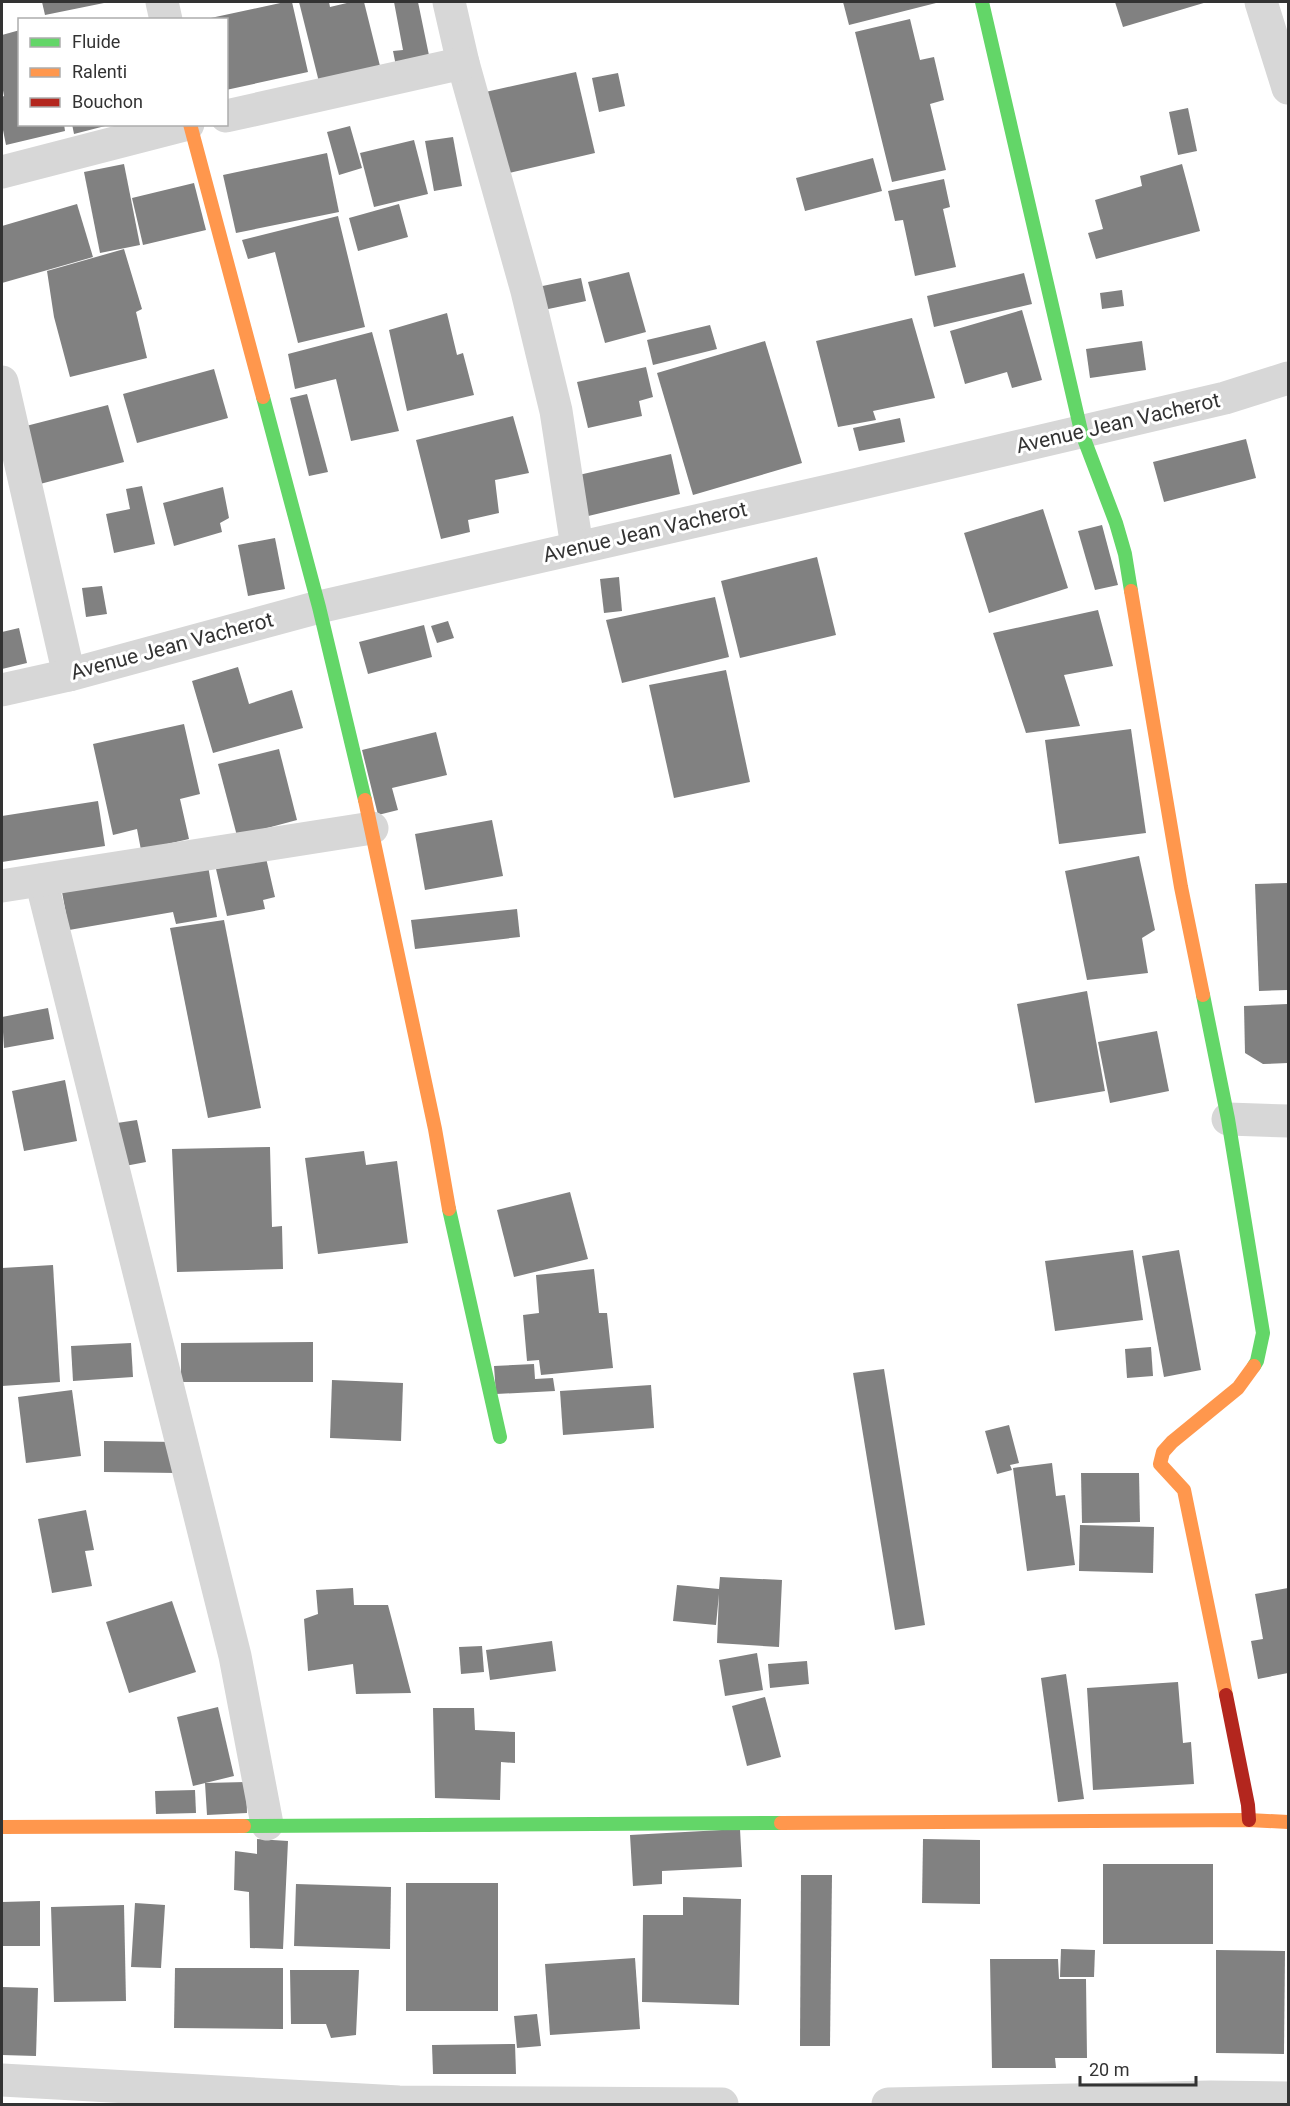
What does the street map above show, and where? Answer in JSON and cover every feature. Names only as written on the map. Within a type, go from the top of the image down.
[{"type":"street","points":[[162,2],[166,18]]},
{"type":"street","points":[[449,2],[463,63],[524,280],[556,411],[577,547]]},
{"type":"street","points":[[982,2],[1081,431],[1116,523],[1125,554],[1181,886],[1228,1119],[1263,1333],[1257,1362],[1238,1388],[1172,1442],[1163,1452],[1160,1464],[1184,1490],[1248,1805],[1249,1820]]},
{"type":"street","points":[[1261,2],[1288,88]]},
{"type":"street","points":[[228,116],[463,63]]},
{"type":"street","points":[[2,172],[181,126]]},
{"type":"street","points":[[190,126],[319,607],[372,828],[454,1235],[500,1437]]},
{"type":"street","name":"Avenue Jean Vacherot","points":[[2,690],[69,675],[319,607],[1225,398],[1288,378]]},
{"type":"street","points":[[2,382],[69,675]]},
{"type":"street","points":[[2,886],[372,828]]},
{"type":"street","points":[[41,880],[235,1656],[267,1824]]},
{"type":"street","points":[[1228,1119],[1288,1121]]},
{"type":"street","points":[[2,1827],[1249,1820],[1288,1822]]},
{"type":"street","points":[[2,2080],[399,2102],[722,2104]]},
{"type":"street","points":[[888,2104],[1210,2097],[1288,2098]]},
{"type":"building","points":[[42,2],[104,2],[104,3],[45,15]]},
{"type":"building","points":[[292,2],[308,72],[228,90],[228,18],[211,18]]},
{"type":"building","points":[[299,2],[329,2],[330,7],[351,2],[364,2],[381,70],[320,86]]},
{"type":"building","points":[[394,2],[418,2],[431,65],[397,71],[393,51],[403,50]]},
{"type":"building","points":[[843,2],[940,2],[849,25]]},
{"type":"building","points":[[1115,2],[1207,2],[1123,27]]},
{"type":"building","points":[[910,19],[920,60],[934,57],[944,100],[930,104],[946,170],[892,182],[855,32]]},
{"type":"building","points":[[18,31],[18,126],[64,126],[65,131],[6,145],[2,125],[2,97],[4,96],[2,35]]},
{"type":"building","points":[[576,72],[595,153],[500,175],[481,93]]},
{"type":"building","points":[[618,73],[625,106],[599,112],[592,78]]},
{"type":"building","points":[[1188,108],[1197,151],[1178,155],[1169,112]]},
{"type":"building","points":[[72,126],[105,126],[74,134]]},
{"type":"building","points":[[350,126],[362,168],[339,175],[327,132]]},
{"type":"building","points":[[453,137],[462,186],[434,191],[425,141]]},
{"type":"building","points":[[414,140],[428,194],[374,207],[360,153]]},
{"type":"building","points":[[327,153],[339,212],[236,233],[223,175]]},
{"type":"building","points":[[873,158],[882,191],[805,211],[796,178]]},
{"type":"building","points":[[124,164],[140,245],[100,253],[84,172]]},
{"type":"building","points":[[1182,164],[1200,231],[1096,259],[1088,233],[1103,229],[1095,200],[1142,186],[1140,176]]},
{"type":"building","points":[[944,179],[950,207],[943,209],[956,267],[915,276],[903,220],[895,221],[888,191]]},
{"type":"building","points":[[194,183],[206,230],[143,245],[132,198]]},
{"type":"building","points":[[77,204],[93,257],[2,283],[2,226]]},
{"type":"building","points":[[399,204],[408,237],[358,251],[349,218]]},
{"type":"building","points":[[338,216],[365,327],[298,343],[275,252],[248,259],[242,240]]},
{"type":"building","points":[[124,249],[142,309],[136,312],[147,358],[70,377],[54,317],[47,271]]},
{"type":"building","points":[[629,272],[646,332],[605,343],[588,282]]},
{"type":"building","points":[[1024,273],[1032,304],[934,327],[927,296]]},
{"type":"building","points":[[581,278],[586,301],[539,311],[533,288]]},
{"type":"building","points":[[1122,290],[1124,306],[1102,309],[1100,293]]},
{"type":"building","points":[[1022,310],[1042,380],[1012,388],[1007,372],[965,384],[950,331]]},
{"type":"building","points":[[447,313],[457,355],[463,353],[474,395],[407,411],[389,330]]},
{"type":"building","points":[[912,318],[935,398],[873,411],[876,420],[838,427],[816,341]]},
{"type":"building","points":[[710,325],[717,349],[653,365],[647,340]]},
{"type":"building","points":[[372,332],[399,431],[351,441],[336,379],[295,389],[288,354]]},
{"type":"building","points":[[765,341],[802,463],[693,495],[657,373]]},
{"type":"building","points":[[1142,341],[1146,370],[1090,378],[1086,349]]},
{"type":"building","points":[[646,367],[653,397],[639,401],[642,416],[588,428],[577,382]]},
{"type":"building","points":[[214,369],[228,418],[137,443],[123,394]]},
{"type":"building","points":[[307,394],[328,472],[309,476],[290,398]]},
{"type":"building","points":[[108,405],[124,462],[40,484],[26,426]]},
{"type":"building","points":[[513,416],[529,473],[495,480],[499,513],[468,520],[470,532],[441,539],[416,440]]},
{"type":"building","points":[[900,418],[905,442],[859,451],[853,428]]},
{"type":"building","points":[[1246,439],[1256,478],[1164,502],[1153,462]]},
{"type":"building","points":[[671,454],[680,494],[580,518],[570,477]]},
{"type":"building","points":[[142,486],[155,544],[114,553],[106,514],[130,509],[126,489]]},
{"type":"building","points":[[223,487],[229,518],[220,523],[222,532],[174,546],[163,503]]},
{"type":"building","points":[[1043,509],[1068,588],[989,613],[964,533]]},
{"type":"building","points":[[1102,525],[1118,585],[1095,590],[1078,531]]},
{"type":"building","points":[[275,538],[285,589],[248,596],[238,545]]},
{"type":"building","points":[[817,557],[836,635],[740,658],[721,581]]},
{"type":"building","points":[[619,577],[622,611],[604,613],[600,579]]},
{"type":"building","points":[[102,586],[107,614],[86,617],[82,588]]},
{"type":"building","points":[[715,597],[729,657],[622,683],[606,620]]},
{"type":"building","points":[[1098,610],[1113,666],[1064,675],[1080,726],[1026,733],[993,633]]},
{"type":"building","points":[[448,621],[454,638],[437,643],[431,626]]},
{"type":"building","points":[[424,625],[432,657],[368,674],[359,642]]},
{"type":"building","points":[[19,628],[27,663],[2,669],[2,632]]},
{"type":"building","points":[[238,667],[249,704],[292,690],[303,728],[213,753],[192,681]]},
{"type":"building","points":[[726,670],[750,782],[674,798],[649,685]]},
{"type":"building","points":[[184,724],[200,794],[180,799],[189,839],[141,850],[137,829],[113,835],[93,744]]},
{"type":"building","points":[[1131,729],[1146,833],[1059,844],[1045,740]]},
{"type":"building","points":[[436,732],[447,775],[392,788],[398,810],[378,815],[362,750]]},
{"type":"building","points":[[279,749],[297,820],[237,836],[218,764]]},
{"type":"building","points":[[98,801],[105,846],[2,862],[2,816]]},
{"type":"building","points":[[492,820],[503,876],[425,890],[415,834]]},
{"type":"building","points":[[1139,856],[1155,930],[1142,938],[1148,973],[1087,980],[1065,871]]},
{"type":"building","points":[[266,858],[275,897],[263,900],[265,909],[227,916],[216,869]]},
{"type":"building","points":[[208,866],[217,917],[176,924],[173,912],[69,930],[62,892]]},
{"type":"building","points":[[1288,883],[1288,990],[1259,991],[1255,884]]},
{"type":"building","points":[[517,909],[520,937],[415,949],[411,920]]},
{"type":"building","points":[[224,920],[261,1108],[208,1118],[170,928]]},
{"type":"building","points":[[1087,991],[1105,1091],[1035,1103],[1017,1004]]},
{"type":"building","points":[[1288,1004],[1288,1063],[1263,1064],[1245,1053],[1244,1006]]},
{"type":"building","points":[[48,1008],[54,1039],[4,1048],[2,1017]]},
{"type":"building","points":[[1157,1031],[1169,1091],[1110,1103],[1098,1042]]},
{"type":"building","points":[[65,1080],[77,1141],[24,1151],[12,1091]]},
{"type":"building","points":[[137,1120],[146,1162],[125,1166],[117,1123]]},
{"type":"building","points":[[270,1147],[272,1227],[282,1226],[283,1269],[177,1272],[172,1149]]},
{"type":"building","points":[[364,1151],[366,1165],[397,1161],[408,1243],[318,1254],[305,1158]]},
{"type":"building","points":[[570,1192],[588,1259],[514,1277],[497,1210]]},
{"type":"building","points":[[1133,1250],[1143,1320],[1055,1331],[1045,1261]]},
{"type":"building","points":[[1179,1250],[1201,1370],[1164,1377],[1142,1256]]},
{"type":"building","points":[[53,1265],[60,1382],[2,1386],[2,1268]]},
{"type":"building","points":[[594,1269],[599,1313],[607,1313],[613,1368],[541,1375],[539,1360],[527,1361],[523,1315],[539,1313],[536,1275]]},
{"type":"building","points":[[313,1342],[313,1382],[181,1382],[181,1343]]},
{"type":"building","points":[[131,1343],[133,1377],[73,1381],[71,1346]]},
{"type":"building","points":[[1151,1347],[1153,1376],[1127,1378],[1125,1349]]},
{"type":"building","points":[[534,1364],[535,1379],[553,1378],[555,1391],[496,1394],[494,1366]]},
{"type":"building","points":[[884,1369],[925,1625],[895,1630],[853,1373]]},
{"type":"building","points":[[332,1380],[403,1383],[401,1441],[330,1438]]},
{"type":"building","points":[[651,1385],[654,1428],[563,1435],[560,1391]]},
{"type":"building","points":[[72,1390],[81,1456],[26,1463],[18,1397]]},
{"type":"building","points":[[1009,1425],[1019,1463],[1010,1465],[1012,1470],[997,1474],[985,1431]]},
{"type":"building","points":[[104,1441],[177,1442],[177,1473],[104,1472]]},
{"type":"building","points":[[1052,1463],[1056,1496],[1065,1495],[1075,1565],[1027,1571],[1013,1468]]},
{"type":"building","points":[[1081,1473],[1139,1473],[1140,1522],[1082,1523]]},
{"type":"building","points":[[86,1510],[94,1550],[85,1551],[92,1586],[52,1593],[38,1519]]},
{"type":"building","points":[[1080,1525],[1154,1527],[1153,1573],[1079,1571]]},
{"type":"building","points":[[720,1577],[782,1580],[779,1647],[717,1643],[719,1594],[716,1625],[673,1621],[677,1585],[719,1589]]},
{"type":"building","points":[[353,1588],[354,1605],[388,1605],[411,1693],[356,1694],[353,1664],[308,1671],[304,1619],[318,1614],[316,1590]]},
{"type":"building","points":[[1288,1588],[1288,1673],[1258,1679],[1251,1641],[1263,1639],[1255,1594]]},
{"type":"building","points":[[172,1601],[196,1672],[129,1693],[106,1622]]},
{"type":"building","points":[[552,1641],[556,1671],[490,1680],[486,1650]]},
{"type":"building","points":[[482,1646],[484,1672],[461,1674],[459,1647]]},
{"type":"building","points":[[757,1653],[763,1690],[725,1696],[719,1660]]},
{"type":"building","points":[[807,1661],[809,1684],[770,1688],[768,1664]]},
{"type":"building","points":[[1066,1674],[1084,1799],[1058,1802],[1041,1678]]},
{"type":"building","points":[[1178,1682],[1183,1743],[1191,1742],[1194,1784],[1093,1790],[1087,1688]]},
{"type":"building","points":[[765,1697],[781,1757],[747,1766],[732,1706]]},
{"type":"building","points":[[218,1707],[234,1776],[193,1786],[177,1717]]},
{"type":"building","points":[[433,1708],[474,1708],[475,1730],[515,1732],[515,1763],[501,1762],[500,1800],[435,1798]]},
{"type":"building","points":[[246,1782],[247,1813],[207,1815],[205,1783]]},
{"type":"building","points":[[195,1790],[196,1813],[156,1814],[155,1791]]},
{"type":"building","points":[[740,1829],[742,1867],[662,1871],[662,1884],[633,1886],[630,1835]]},
{"type":"building","points":[[257,1839],[288,1841],[283,1949],[250,1948],[249,1892],[234,1890],[235,1851],[257,1854]]},
{"type":"building","points":[[923,1839],[980,1840],[980,1904],[922,1903]]},
{"type":"building","points":[[1103,1864],[1213,1864],[1213,1944],[1103,1944]]},
{"type":"building","points":[[801,1875],[832,1875],[830,2046],[800,2046]]},
{"type":"building","points":[[406,1883],[498,1883],[498,2011],[406,2011]]},
{"type":"building","points":[[296,1884],[391,1887],[390,1949],[294,1946]]},
{"type":"building","points":[[683,1897],[741,1899],[739,2005],[642,2002],[643,1915],[683,1915]]},
{"type":"building","points":[[40,1901],[40,1946],[2,1946],[2,1902]]},
{"type":"building","points":[[135,1903],[165,1905],[161,1968],[131,1967]]},
{"type":"building","points":[[124,1905],[126,2001],[54,2002],[51,1907]]},
{"type":"building","points":[[1061,1949],[1095,1950],[1094,1977],[1060,1977]]},
{"type":"building","points":[[1216,1950],[1285,1951],[1284,2054],[1216,2053]]},
{"type":"building","points":[[635,1958],[640,2029],[550,2035],[545,1964]]},
{"type":"building","points":[[990,1959],[1058,1959],[1059,1979],[1086,1979],[1087,2058],[1055,2058],[1056,2068],[992,2068]]},
{"type":"building","points":[[175,1968],[283,1968],[283,2029],[174,2028]]},
{"type":"building","points":[[290,1970],[359,1970],[356,2035],[331,2038],[326,2024],[291,2024]]},
{"type":"building","points":[[2,1987],[38,1988],[36,2056],[2,2055]]},
{"type":"building","points":[[537,2014],[541,2046],[517,2048],[514,2016]]},
{"type":"building","points":[[515,2044],[516,2074],[433,2074],[432,2045]]},
{"type":"traffic: fast","points":[[982,2],[1081,431],[1116,523],[1125,554],[1131,591]]},
{"type":"traffic: fast","points":[[263,397],[319,607],[365,800]]},
{"type":"traffic: fast","points":[[1203,995],[1228,1119],[1263,1333],[1254,1366]]},
{"type":"traffic: fast","points":[[449,1209],[500,1437]]},
{"type":"traffic: fast","points":[[244,1826],[781,1823]]},
{"type":"traffic: slow","points":[[191,126],[263,397]]},
{"type":"traffic: slow","points":[[1131,591],[1181,887],[1203,995]]},
{"type":"traffic: slow","points":[[365,800],[435,1129],[449,1209]]},
{"type":"traffic: slow","points":[[1226,1695],[1184,1490],[1160,1464],[1163,1452],[1172,1442],[1238,1388],[1254,1366]]},
{"type":"traffic: slow","points":[[781,1823],[1249,1820],[1288,1822]]},
{"type":"traffic: slow","points":[[2,1827],[244,1826]]},
{"type":"traffic: jam","points":[[1226,1695],[1249,1820]]}]
